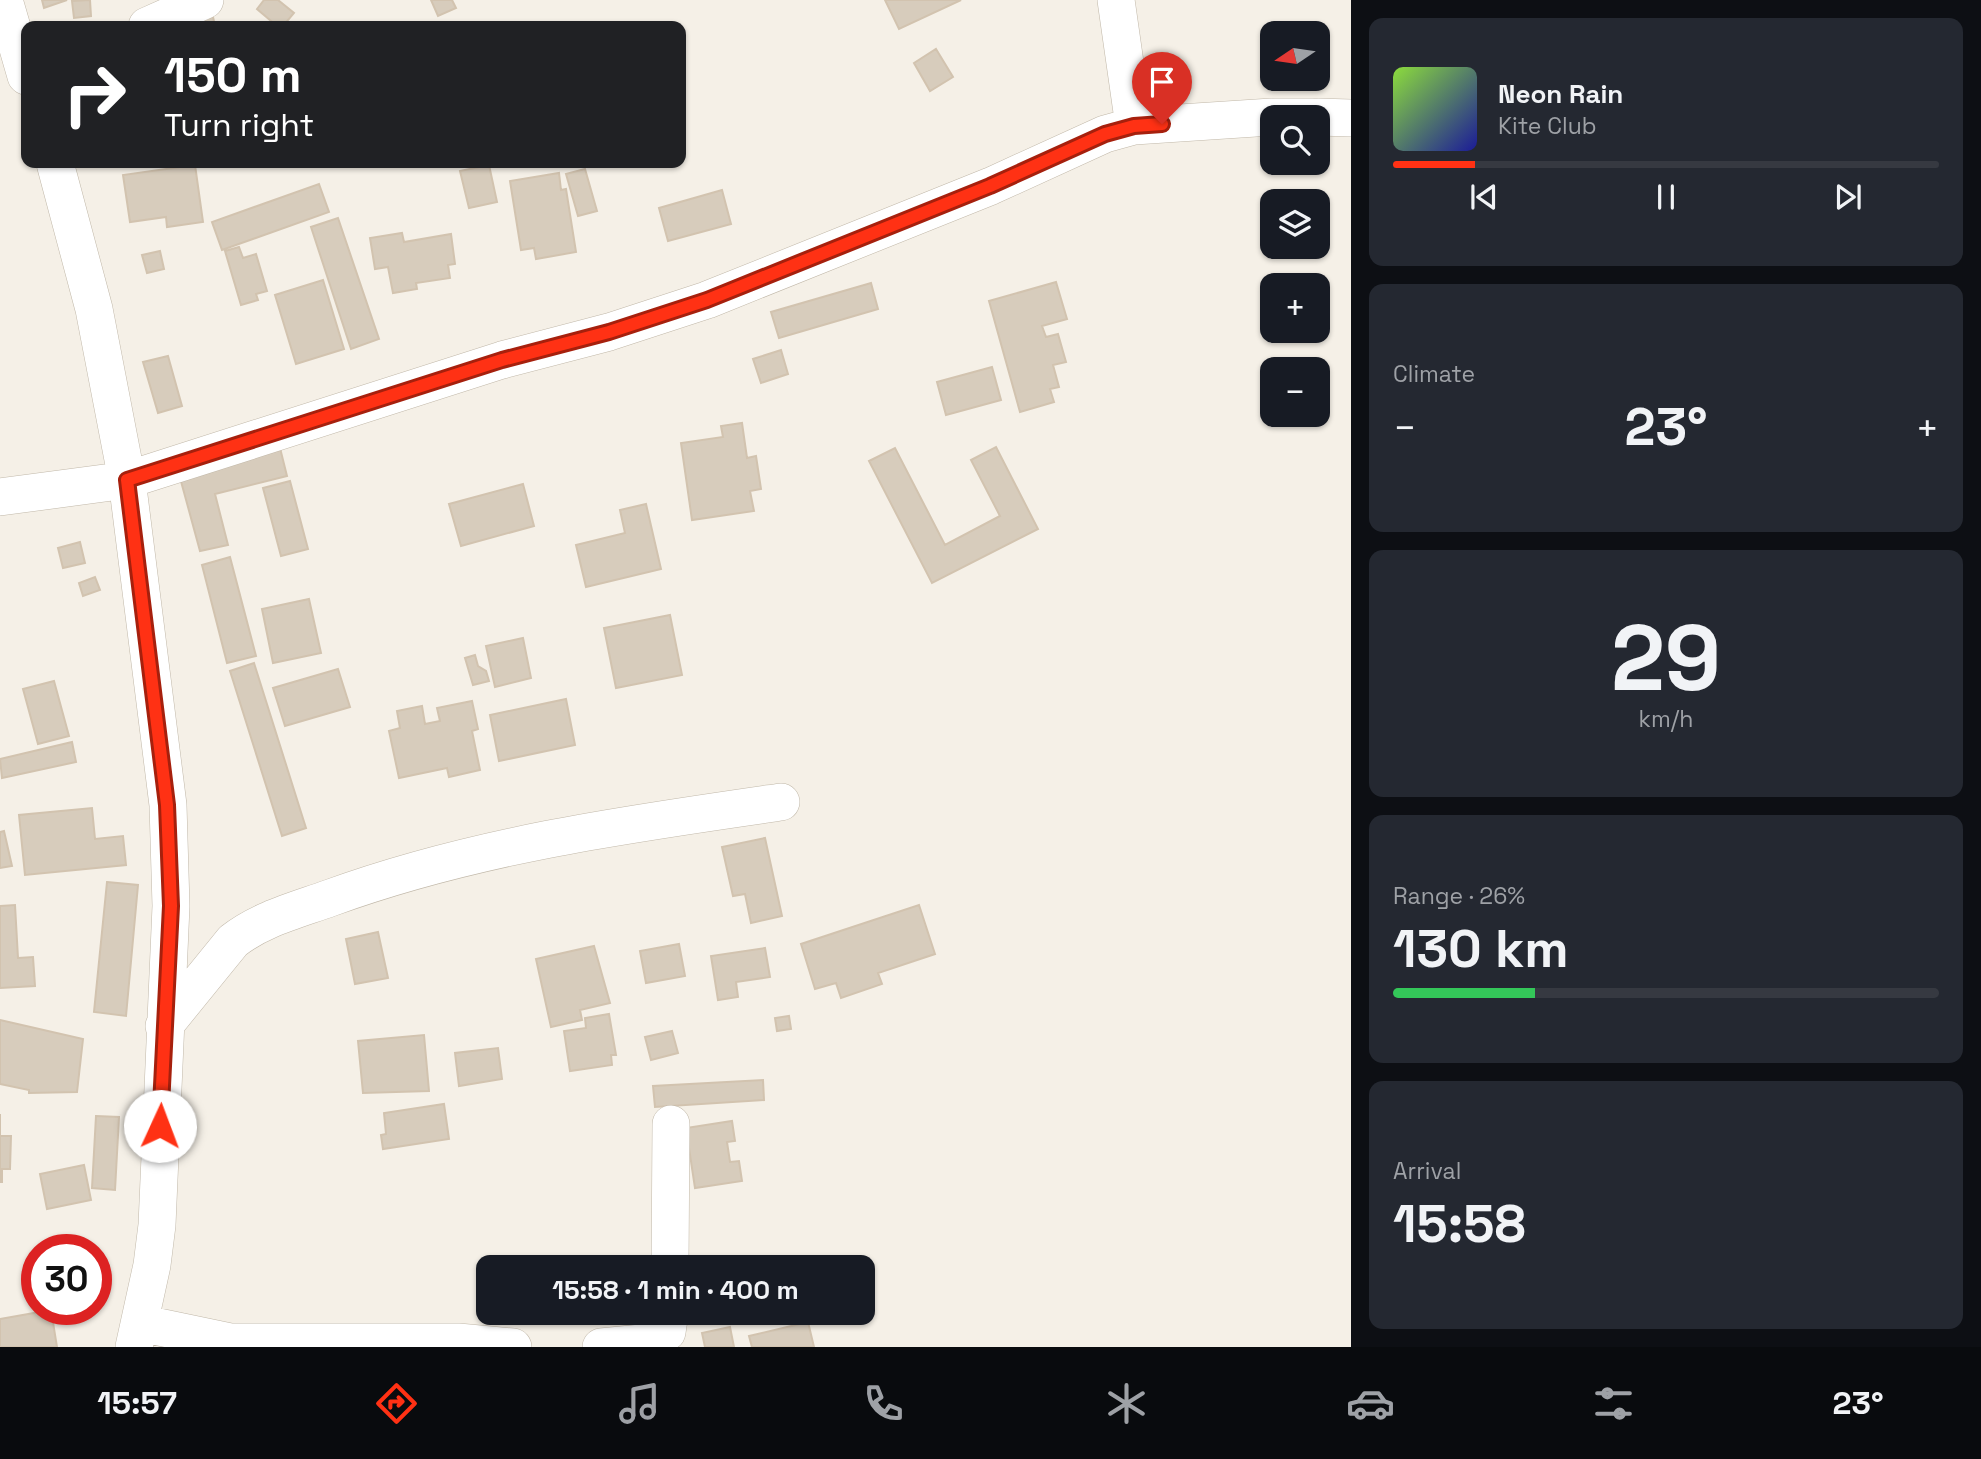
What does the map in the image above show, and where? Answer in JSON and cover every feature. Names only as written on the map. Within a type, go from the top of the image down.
[{"type":"street","points":[[4,0],[21,59]]},
{"type":"street","points":[[157,21],[205,0]]},
{"type":"street","points":[[1116,0],[1134,126]]},
{"type":"street","points":[[1330,117],[1351,118]]},
{"type":"street","points":[[0,497],[127,480],[502,360],[609,332],[707,300],[990,186],[1083,143],[1134,126],[1260,118]]},
{"type":"street","points":[[56,168],[94,309],[127,480],[167,805],[171,906],[157,1225],[137,1335],[231,1342],[458,1342],[513,1347]]},
{"type":"street","points":[[164,1027],[233,941],[274,918],[383,879],[539,840],[781,802]]},
{"type":"street","points":[[670,1255],[671,1124]]},
{"type":"street","points":[[601,1347],[659,1339],[667,1332],[668,1325]]},
{"type":"building","points":[[42,0],[67,0],[44,8]]},
{"type":"building","points":[[90,0],[91,16],[74,18],[72,1]]},
{"type":"building","points":[[264,0],[278,0],[294,13],[287,21],[271,21],[257,9]]},
{"type":"building","points":[[431,0],[452,0],[456,8],[438,16]]},
{"type":"building","points":[[885,0],[961,0],[899,29]]},
{"type":"building","points":[[213,17],[214,21],[193,21]]},
{"type":"building","points":[[936,49],[953,77],[930,91],[914,63]]},
{"type":"building","points":[[173,168],[195,168],[203,222],[167,227],[166,217],[130,222],[123,175]]},
{"type":"building","points":[[490,168],[497,202],[469,208],[460,171]]},
{"type":"building","points":[[585,169],[597,211],[578,216],[566,174]]},
{"type":"building","points":[[559,173],[561,190],[566,189],[576,252],[536,259],[534,248],[521,250],[510,181]]},
{"type":"building","points":[[319,184],[329,212],[222,250],[212,222]]},
{"type":"building","points":[[722,190],[731,224],[668,241],[659,208]]},
{"type":"building","points":[[338,218],[379,339],[351,349],[311,227]]},
{"type":"building","points":[[402,233],[404,242],[451,234],[455,264],[448,265],[450,278],[416,283],[417,289],[393,293],[388,267],[375,269],[370,238]]},
{"type":"building","points":[[239,247],[243,258],[256,254],[267,291],[256,294],[258,300],[241,305],[225,251]]},
{"type":"building","points":[[160,251],[164,269],[147,273],[142,255]]},
{"type":"building","points":[[323,280],[344,349],[296,364],[275,295]]},
{"type":"building","points":[[1056,282],[1067,319],[1042,326],[1046,337],[1058,334],[1066,362],[1053,365],[1059,387],[1050,389],[1054,402],[1020,412],[989,301]]},
{"type":"building","points":[[871,283],[878,309],[779,338],[771,312]]},
{"type":"building","points":[[781,350],[788,374],[761,383],[753,359]]},
{"type":"building","points":[[168,356],[182,406],[158,413],[143,362]]},
{"type":"building","points":[[992,367],[1001,400],[946,415],[937,382]]},
{"type":"building","points":[[742,423],[747,458],[756,456],[761,489],[750,491],[754,511],[692,520],[681,443],[723,437],[721,426]]},
{"type":"building","points":[[996,447],[1038,529],[932,583],[869,461],[895,448],[945,545],[1000,516],[971,460]]},
{"type":"building","points":[[280,448],[287,476],[215,494],[228,545],[200,551],[179,474]]},
{"type":"building","points":[[290,481],[308,549],[281,556],[263,488]]},
{"type":"building","points":[[523,484],[534,526],[461,546],[449,504]]},
{"type":"building","points":[[646,504],[661,569],[586,587],[576,545],[625,533],[620,510]]},
{"type":"building","points":[[80,542],[85,563],[63,568],[58,548]]},
{"type":"building","points":[[230,557],[256,656],[227,663],[202,565]]},
{"type":"building","points":[[95,577],[100,590],[83,596],[79,583]]},
{"type":"building","points":[[309,599],[321,653],[273,663],[262,609]]},
{"type":"building","points":[[670,615],[682,675],[616,688],[604,628]]},
{"type":"building","points":[[523,638],[531,678],[495,687],[486,646]]},
{"type":"building","points":[[475,655],[478,666],[486,671],[489,681],[473,685],[465,658]]},
{"type":"building","points":[[254,663],[306,828],[282,836],[230,671]]},
{"type":"building","points":[[338,669],[350,707],[285,726],[273,688]]},
{"type":"building","points":[[54,681],[69,736],[38,744],[23,689]]},
{"type":"building","points":[[566,699],[575,745],[499,761],[490,715]]},
{"type":"building","points":[[472,701],[478,729],[472,731],[480,770],[449,777],[447,768],[399,778],[389,731],[400,728],[397,711],[422,706],[425,724],[440,721],[437,708]]},
{"type":"building","points":[[72,742],[76,762],[2,778],[0,759]]},
{"type":"building","points":[[92,808],[95,839],[123,836],[126,865],[25,875],[19,815]]},
{"type":"building","points":[[4,831],[12,866],[0,868],[0,832]]},
{"type":"building","points":[[765,838],[782,916],[751,923],[745,894],[733,896],[722,847]]},
{"type":"building","points":[[107,882],[138,885],[126,1016],[94,1012]]},
{"type":"building","points":[[15,905],[18,958],[33,957],[35,986],[0,988],[0,906]]},
{"type":"building","points":[[919,905],[935,954],[878,973],[882,984],[841,998],[836,983],[815,989],[801,944]]},
{"type":"building","points":[[378,932],[388,978],[355,984],[346,939]]},
{"type":"building","points":[[679,944],[685,976],[646,983],[640,951]]},
{"type":"building","points":[[594,946],[610,1003],[580,1010],[582,1020],[551,1027],[536,959]]},
{"type":"building","points":[[765,948],[770,977],[736,982],[738,997],[718,1000],[711,956]]},
{"type":"building","points":[[609,1014],[616,1055],[611,1055],[612,1065],[570,1071],[564,1031],[586,1028],[585,1018]]},
{"type":"building","points":[[789,1016],[791,1029],[777,1031],[775,1018]]},
{"type":"building","points":[[0,1020],[83,1039],[77,1092],[29,1093],[29,1090],[0,1084]]},
{"type":"building","points":[[672,1031],[678,1053],[651,1060],[645,1037]]},
{"type":"building","points":[[424,1035],[429,1091],[363,1093],[358,1041]]},
{"type":"building","points":[[498,1048],[502,1079],[459,1086],[455,1053]]},
{"type":"building","points":[[763,1080],[764,1100],[655,1107],[653,1086]]},
{"type":"building","points":[[444,1104],[449,1139],[383,1149],[381,1135],[386,1134],[384,1113]]},
{"type":"building","points":[[96,1116],[119,1117],[115,1190],[92,1188]]},
{"type":"building","points":[[732,1121],[735,1141],[727,1142],[730,1162],[739,1161],[742,1181],[695,1188],[686,1128]]},
{"type":"building","points":[[0,1136],[11,1136],[10,1169],[2,1169],[2,1182],[0,1182]]},
{"type":"building","points":[[84,1165],[91,1200],[47,1209],[40,1174]]},
{"type":"building","points":[[21,1315],[21,1325],[53,1325],[57,1347],[0,1347],[0,1319]]},
{"type":"building","points":[[795,1325],[809,1325],[814,1347],[752,1347],[749,1336]]},
{"type":"building","points":[[730,1327],[734,1347],[705,1347],[702,1333]]},
{"type":"route","points":[[160,1126],[171,906],[167,805],[127,480],[502,360],[609,332],[707,300],[990,186],[1105,134],[1134,126],[1162,124]]}]
